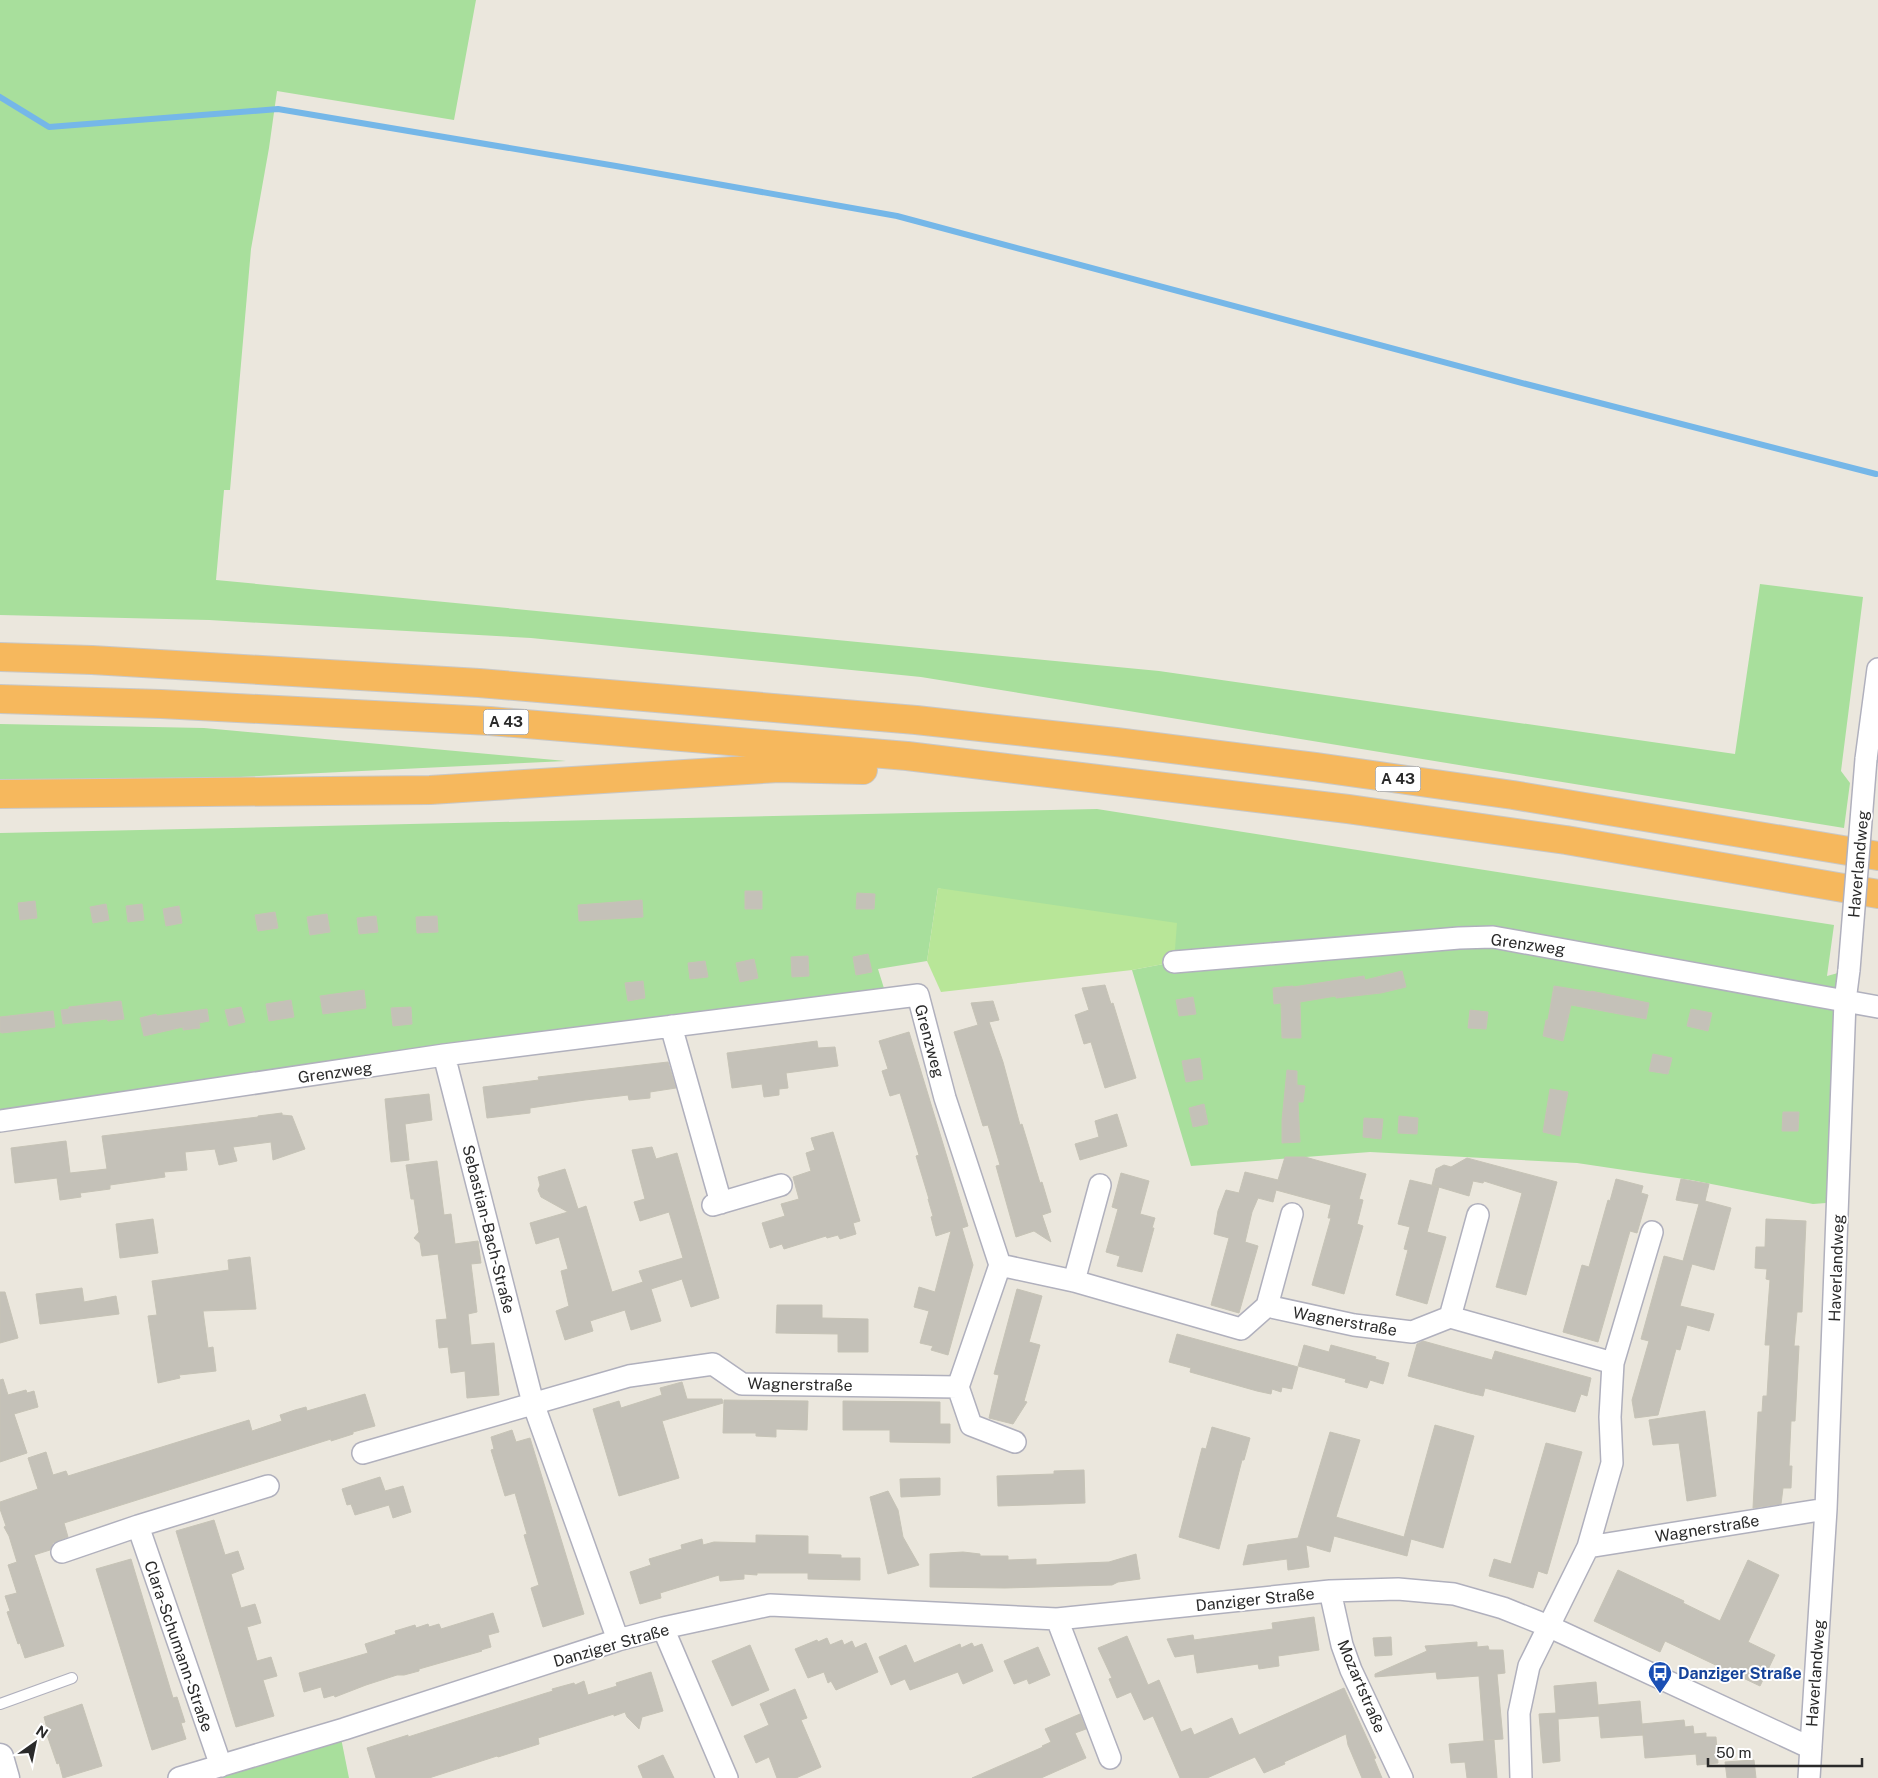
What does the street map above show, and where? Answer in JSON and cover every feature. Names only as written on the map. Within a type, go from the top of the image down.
[{"type":"highway","name":"A 43","points":[[0,657],[92,660],[479,684],[926,721],[1126,743],[1316,767],[1513,795],[1878,856]]},
{"type":"highway","name":"A 43","points":[[0,699],[161,704],[490,721],[907,756],[1010,770],[1395,815],[1566,840],[1878,894]]},
{"type":"highway","points":[[0,794],[430,790],[779,768],[1010,770]]},
{"type":"street","name":"Haverlandweg","points":[[1809,1778],[1826,1509],[1845,1001],[1866,758],[1878,669]]},
{"type":"street","name":"Grenzweg","points":[[1174,962],[1459,938],[1493,937],[1738,980],[1878,1007]]},
{"type":"street","name":"Grenzweg","points":[[0,1121],[444,1056],[918,995],[945,1098],[1000,1265]]},
{"type":"street","points":[[671,1026],[717,1204],[781,1185]]},
{"type":"street","name":"Sebastian-Bach-Straße","points":[[444,1056],[533,1403],[618,1640]]},
{"type":"street","points":[[1074,1281],[1100,1185]]},
{"type":"street","points":[[1015,1442],[971,1425],[958,1387],[1000,1265],[1074,1281],[1241,1329],[1267,1306],[1292,1214]]},
{"type":"street","points":[[1478,1215],[1450,1317],[1613,1363]]},
{"type":"street","points":[[1521,1778],[1519,1713],[1529,1666],[1588,1547],[1612,1463],[1610,1417],[1613,1363],[1652,1232]]},
{"type":"street","name":"Wagnerstraße","points":[[1267,1306],[1354,1325],[1412,1332],[1450,1317]]},
{"type":"street","name":"Wagnerstraße","points":[[533,1403],[629,1376],[713,1364],[742,1384],[958,1387]]},
{"type":"street","points":[[363,1453],[533,1403]]},
{"type":"street","points":[[62,1552],[138,1526],[268,1486]]},
{"type":"street","name":"Wagnerstraße","points":[[1588,1547],[1826,1509]]},
{"type":"street","name":"Clara-Schumann-Straße","points":[[138,1526],[221,1766]]},
{"type":"street","name":"Danziger Straße","points":[[179,1778],[344,1729],[618,1640],[663,1628],[770,1605],[1057,1619],[1330,1591],[1398,1589],[1454,1594],[1504,1608],[1548,1626],[1811,1748]]},
{"type":"street","name":"Mozartstraße","points":[[1330,1591],[1342,1645],[1348,1661],[1402,1778]]},
{"type":"street","points":[[1057,1619],[1110,1758]]},
{"type":"street","points":[[663,1628],[727,1778]]},
{"type":"street","points":[[0,1757],[6,1778]]},
{"type":"lane","points":[[0,1704],[72,1678]]},
{"type":"green space","points":[[0,0],[476,0],[454,120],[277,91],[251,249],[230,490],[224,490],[216,580],[1159,671],[1735,754],[1760,584],[1863,597],[1841,771],[1850,783],[1844,828],[921,677],[531,638],[209,620],[0,615]]},
{"type":"green space","points":[[0,724],[204,728],[566,761],[179,780],[0,781]]},
{"type":"green space","points":[[1097,809],[1834,925],[1827,976],[1849,970],[1839,1202],[1813,1204],[1691,1180],[1577,1163],[1370,1152],[1191,1166],[1132,970],[1174,962],[938,888],[927,961],[878,969],[887,998],[0,1121],[0,833]]},
{"type":"green space","points":[[938,888],[1177,923],[1174,962],[1132,970],[941,992],[927,961]]},
{"type":"green space","points":[[341,1738],[349,1778],[218,1778]]},
{"type":"building","points":[[745,891],[762,891],[762,909],[745,909]]},
{"type":"building","points":[[857,893],[875,894],[874,909],[856,909]]},
{"type":"building","points":[[642,900],[643,917],[579,921],[578,905]]},
{"type":"building","points":[[35,901],[37,918],[20,920],[18,903]]},
{"type":"building","points":[[106,904],[109,920],[93,923],[90,907]]},
{"type":"building","points":[[142,904],[144,920],[128,922],[126,906]]},
{"type":"building","points":[[179,906],[182,923],[166,926],[163,909]]},
{"type":"building","points":[[275,912],[278,928],[258,931],[255,915]]},
{"type":"building","points":[[327,914],[330,932],[310,935],[307,917]]},
{"type":"building","points":[[376,916],[378,932],[359,934],[357,918]]},
{"type":"building","points":[[437,916],[438,932],[417,933],[416,917]]},
{"type":"building","points":[[868,954],[872,972],[856,975],[853,957]]},
{"type":"building","points":[[808,956],[809,976],[792,977],[791,957]]},
{"type":"building","points":[[754,959],[758,978],[740,982],[736,963]]},
{"type":"building","points":[[705,961],[708,977],[690,979],[688,963]]},
{"type":"building","points":[[1402,971],[1406,987],[1381,993],[1336,998],[1336,996],[1300,1002],[1301,1038],[1282,1038],[1281,1003],[1274,1004],[1273,988],[1293,987],[1364,976],[1365,980]]},
{"type":"building","points":[[643,981],[645,998],[628,1001],[625,983]]},
{"type":"building","points":[[1105,985],[1111,1004],[1113,1003],[1136,1078],[1105,1088],[1091,1042],[1084,1044],[1075,1015],[1089,1010],[1082,988]]},
{"type":"building","points":[[1554,986],[1591,991],[1649,1003],[1646,1019],[1571,1005],[1563,1041],[1543,1036]]},
{"type":"building","points":[[364,990],[366,1008],[323,1014],[320,996]]},
{"type":"building","points":[[1193,997],[1196,1014],[1179,1016],[1176,1000]]},
{"type":"building","points":[[291,1000],[294,1017],[269,1021],[266,1004]]},
{"type":"building","points":[[121,1001],[124,1019],[63,1024],[61,1010],[69,1009],[69,1007]]},
{"type":"building","points":[[993,1001],[999,1020],[989,1022],[1003,1062],[1020,1125],[1022,1124],[1051,1212],[1042,1215],[1051,1242],[1034,1231],[1016,1237],[996,1166],[1000,1165],[988,1125],[983,1126],[954,1032],[978,1025],[971,1003]]},
{"type":"building","points":[[241,1007],[245,1022],[229,1026],[225,1010]]},
{"type":"building","points":[[411,1007],[412,1024],[393,1026],[391,1008]]},
{"type":"building","points":[[207,1009],[209,1021],[199,1023],[200,1028],[183,1030],[183,1027],[144,1036],[140,1018],[156,1014],[157,1016]]},
{"type":"building","points":[[1691,1009],[1712,1013],[1708,1031],[1687,1026]]},
{"type":"building","points":[[1470,1010],[1488,1012],[1486,1029],[1468,1028]]},
{"type":"building","points":[[53,1011],[55,1027],[0,1032],[0,1017]]},
{"type":"building","points":[[909,1032],[968,1226],[962,1228],[973,1265],[948,1355],[931,1350],[933,1346],[920,1343],[929,1311],[914,1307],[919,1287],[935,1292],[951,1231],[936,1236],[929,1199],[916,1156],[919,1155],[900,1093],[890,1096],[882,1071],[888,1069],[879,1041]]},
{"type":"building","points":[[817,1041],[818,1048],[835,1047],[838,1066],[786,1073],[788,1088],[779,1089],[779,1095],[764,1097],[762,1084],[732,1088],[727,1053]]},
{"type":"building","points":[[1653,1054],[1672,1058],[1668,1074],[1649,1071]]},
{"type":"building","points":[[1200,1058],[1203,1079],[1186,1082],[1182,1061]]},
{"type":"building","points":[[668,1062],[676,1088],[650,1092],[650,1098],[629,1100],[628,1095],[585,1100],[530,1108],[530,1113],[487,1118],[483,1087],[539,1080],[538,1077]]},
{"type":"building","points":[[1287,1070],[1297,1071],[1297,1085],[1305,1086],[1303,1102],[1298,1102],[1300,1142],[1282,1143],[1282,1120]]},
{"type":"building","points":[[1550,1089],[1568,1092],[1560,1136],[1543,1132]]},
{"type":"building","points":[[429,1094],[432,1120],[405,1124],[409,1160],[391,1162],[385,1099]]},
{"type":"building","points":[[1204,1104],[1208,1124],[1193,1127],[1189,1108]]},
{"type":"building","points":[[1783,1112],[1799,1112],[1798,1131],[1782,1131]]},
{"type":"building","points":[[282,1113],[282,1115],[292,1116],[305,1149],[273,1160],[271,1142],[233,1147],[237,1161],[219,1165],[215,1149],[185,1152],[187,1170],[164,1172],[165,1177],[110,1185],[110,1189],[80,1193],[81,1197],[60,1200],[57,1178],[15,1183],[11,1148],[66,1141],[70,1173],[107,1169],[102,1136]]},
{"type":"building","points":[[1117,1114],[1127,1146],[1080,1160],[1075,1144],[1099,1137],[1095,1121]]},
{"type":"building","points":[[1399,1116],[1418,1118],[1417,1134],[1398,1133]]},
{"type":"building","points":[[1364,1118],[1383,1119],[1381,1139],[1363,1137]]},
{"type":"building","points":[[833,1132],[860,1221],[853,1223],[856,1234],[840,1239],[838,1235],[827,1238],[826,1236],[784,1249],[782,1244],[770,1248],[762,1223],[785,1216],[781,1204],[799,1199],[793,1177],[811,1171],[806,1153],[815,1150],[811,1138]]},
{"type":"building","points":[[652,1147],[656,1159],[677,1153],[719,1298],[691,1307],[682,1279],[651,1289],[661,1321],[631,1330],[625,1310],[590,1321],[593,1331],[565,1340],[556,1311],[569,1306],[561,1271],[568,1269],[559,1237],[536,1244],[530,1223],[568,1212],[541,1197],[538,1190],[540,1185],[538,1177],[565,1169],[578,1209],[586,1206],[612,1292],[643,1282],[639,1271],[683,1258],[669,1212],[640,1221],[634,1202],[645,1199],[632,1150]]},
{"type":"building","points":[[1285,1157],[1305,1157],[1366,1174],[1359,1199],[1363,1200],[1357,1224],[1363,1226],[1344,1294],[1312,1285],[1331,1218],[1328,1218],[1331,1205],[1276,1190],[1273,1202],[1258,1198],[1252,1212],[1245,1242],[1258,1246],[1239,1313],[1211,1305],[1229,1238],[1214,1234],[1218,1211],[1226,1190],[1239,1193],[1245,1172],[1278,1180]]},
{"type":"building","points":[[1467,1158],[1557,1182],[1526,1295],[1496,1287],[1522,1193],[1484,1181],[1483,1183],[1473,1181],[1469,1196],[1432,1185],[1436,1169],[1444,1165],[1451,1167]]},
{"type":"building","points":[[437,1161],[444,1215],[451,1214],[455,1244],[478,1241],[481,1263],[471,1264],[477,1312],[468,1314],[471,1345],[494,1343],[499,1395],[467,1398],[465,1371],[451,1373],[448,1347],[439,1348],[436,1320],[447,1319],[438,1254],[422,1256],[420,1243],[414,1238],[419,1232],[414,1199],[411,1199],[406,1165]]},
{"type":"building","points":[[1121,1173],[1149,1181],[1140,1214],[1155,1218],[1142,1272],[1117,1266],[1120,1256],[1106,1252],[1118,1209],[1112,1207]]},
{"type":"building","points":[[1616,1179],[1643,1186],[1641,1193],[1648,1195],[1637,1233],[1630,1231],[1598,1342],[1563,1332],[1582,1265],[1589,1267]]},
{"type":"building","points":[[1681,1179],[1709,1184],[1705,1201],[1731,1208],[1714,1270],[1692,1264],[1680,1306],[1714,1314],[1709,1331],[1687,1325],[1680,1350],[1676,1349],[1658,1415],[1635,1418],[1632,1400],[1649,1341],[1641,1339],[1664,1256],[1683,1261],[1699,1204],[1676,1200]]},
{"type":"building","points":[[1410,1180],[1439,1187],[1427,1232],[1446,1237],[1427,1304],[1396,1295],[1408,1250],[1404,1249],[1410,1227],[1398,1224]]},
{"type":"building","points":[[153,1219],[158,1253],[120,1258],[116,1224]]},
{"type":"building","points":[[1766,1219],[1806,1221],[1802,1312],[1797,1312],[1794,1346],[1799,1346],[1795,1421],[1791,1421],[1789,1466],[1792,1466],[1791,1488],[1783,1488],[1781,1504],[1753,1508],[1758,1412],[1762,1412],[1763,1396],[1767,1396],[1770,1345],[1765,1345],[1770,1280],[1766,1279],[1767,1269],[1755,1268],[1756,1247],[1765,1247]]},
{"type":"building","points":[[250,1257],[256,1309],[203,1311],[208,1348],[213,1347],[216,1371],[179,1375],[180,1378],[158,1383],[148,1316],[157,1315],[152,1281],[229,1270],[228,1260]]},
{"type":"building","points":[[82,1288],[84,1302],[116,1296],[119,1314],[40,1324],[36,1294]]},
{"type":"building","points":[[1017,1289],[1042,1296],[1029,1342],[1040,1345],[1024,1401],[1027,1402],[1013,1424],[989,1418],[999,1375],[994,1374]]},
{"type":"building","points":[[0,1292],[5,1292],[18,1338],[0,1343]]},
{"type":"building","points":[[777,1305],[822,1305],[822,1318],[868,1319],[868,1352],[838,1352],[838,1334],[776,1333]]},
{"type":"building","points":[[1177,1334],[1298,1367],[1292,1389],[1282,1387],[1281,1392],[1272,1389],[1271,1394],[1257,1391],[1190,1372],[1191,1368],[1169,1362]]},
{"type":"building","points":[[1423,1341],[1492,1360],[1495,1351],[1591,1378],[1587,1396],[1581,1394],[1575,1412],[1485,1388],[1483,1396],[1408,1376],[1417,1344]]},
{"type":"building","points":[[1304,1345],[1329,1352],[1331,1345],[1376,1357],[1375,1359],[1389,1363],[1383,1384],[1370,1380],[1367,1388],[1345,1382],[1346,1379],[1298,1366]]},
{"type":"building","points":[[3,1379],[8,1395],[26,1390],[27,1393],[34,1391],[38,1407],[14,1414],[27,1453],[0,1462],[0,1380]]},
{"type":"building","points":[[682,1382],[687,1399],[722,1399],[723,1403],[662,1421],[679,1478],[619,1496],[593,1409],[619,1401],[621,1408],[662,1395],[660,1388]]},
{"type":"building","points":[[365,1394],[375,1426],[64,1523],[68,1537],[53,1543],[50,1550],[34,1555],[64,1646],[25,1658],[7,1612],[10,1611],[5,1596],[17,1593],[8,1565],[17,1562],[9,1536],[4,1527],[6,1526],[0,1509],[0,1502],[38,1489],[28,1458],[46,1452],[53,1475],[66,1471],[68,1476],[249,1420],[252,1431],[282,1421],[280,1415],[295,1410],[306,1407],[307,1411]]},
{"type":"building","points":[[724,1400],[808,1401],[807,1430],[776,1429],[776,1437],[756,1436],[756,1433],[723,1433]]},
{"type":"building","points":[[843,1401],[940,1402],[940,1424],[950,1424],[950,1443],[890,1442],[890,1430],[843,1430]]},
{"type":"building","points":[[1705,1411],[1716,1496],[1687,1501],[1679,1443],[1653,1445],[1649,1420]]},
{"type":"building","points":[[1435,1425],[1474,1436],[1443,1548],[1411,1539],[1407,1556],[1334,1536],[1330,1552],[1306,1545],[1309,1567],[1288,1570],[1287,1559],[1243,1565],[1248,1545],[1298,1538],[1330,1432],[1360,1440],[1336,1517],[1404,1537]]},
{"type":"building","points":[[1212,1427],[1250,1438],[1244,1460],[1242,1460],[1219,1549],[1179,1537],[1202,1448],[1206,1449]]},
{"type":"building","points":[[512,1430],[516,1442],[530,1438],[584,1614],[543,1627],[531,1588],[539,1585],[524,1535],[527,1534],[515,1493],[505,1496],[491,1450],[494,1449],[491,1437]]},
{"type":"building","points":[[1546,1443],[1582,1452],[1547,1574],[1538,1571],[1533,1588],[1489,1576],[1494,1559],[1511,1564]]},
{"type":"building","points":[[1084,1470],[1085,1503],[998,1506],[997,1476],[1054,1474],[1054,1471]]},
{"type":"building","points":[[380,1477],[385,1491],[403,1486],[411,1512],[393,1518],[389,1505],[355,1515],[351,1504],[347,1505],[342,1489]]},
{"type":"building","points":[[940,1478],[940,1495],[901,1497],[900,1479]]},
{"type":"building","points":[[888,1491],[898,1510],[903,1537],[919,1565],[888,1574],[870,1497]]},
{"type":"building","points":[[214,1520],[225,1555],[238,1551],[244,1569],[231,1574],[241,1608],[255,1604],[258,1613],[261,1623],[247,1627],[257,1661],[271,1657],[277,1676],[263,1680],[274,1716],[236,1727],[176,1531]]},
{"type":"building","points":[[756,1535],[808,1536],[808,1554],[841,1555],[841,1558],[860,1558],[860,1580],[808,1579],[808,1573],[757,1573],[757,1575],[744,1574],[744,1579],[720,1581],[719,1575],[660,1593],[661,1598],[640,1604],[630,1572],[651,1565],[649,1559],[682,1549],[681,1545],[702,1539],[703,1545],[714,1542],[756,1543]]},
{"type":"building","points":[[963,1552],[980,1554],[980,1556],[1008,1556],[1008,1560],[1036,1559],[1036,1565],[1109,1562],[1136,1554],[1140,1579],[1118,1582],[1112,1585],[1005,1588],[930,1587],[930,1554]]},
{"type":"building","points":[[131,1559],[173,1698],[177,1697],[185,1722],[181,1723],[186,1739],[152,1750],[96,1569]]},
{"type":"building","points":[[1748,1560],[1779,1575],[1748,1642],[1775,1655],[1760,1686],[1665,1641],[1660,1652],[1594,1621],[1618,1570],[1684,1601],[1683,1603],[1720,1621]]},
{"type":"building","points":[[493,1613],[499,1632],[488,1635],[491,1647],[482,1651],[419,1669],[419,1671],[397,1675],[335,1697],[334,1695],[324,1698],[321,1687],[304,1692],[299,1673],[368,1653],[365,1644],[396,1634],[395,1631],[415,1625],[416,1628],[428,1624],[429,1627],[439,1624],[441,1629]]},
{"type":"building","points":[[1314,1617],[1319,1650],[1278,1656],[1279,1666],[1259,1669],[1258,1664],[1197,1673],[1194,1654],[1175,1657],[1167,1639],[1193,1635],[1194,1640],[1273,1629],[1272,1623]]},
{"type":"building","points":[[1127,1636],[1148,1685],[1159,1680],[1181,1732],[1191,1728],[1194,1735],[1232,1718],[1239,1735],[1344,1688],[1376,1758],[1374,1759],[1382,1778],[1362,1778],[1348,1745],[1346,1734],[1264,1773],[1255,1757],[1207,1778],[1180,1778],[1153,1716],[1144,1720],[1131,1692],[1117,1698],[1109,1679],[1112,1678],[1098,1648]]},
{"type":"building","points":[[1391,1637],[1392,1655],[1375,1656],[1373,1638]]},
{"type":"building","points":[[827,1638],[830,1645],[842,1640],[844,1645],[852,1641],[855,1648],[866,1643],[878,1672],[836,1690],[831,1681],[828,1683],[824,1672],[808,1678],[795,1649]]},
{"type":"building","points":[[1477,1642],[1477,1647],[1488,1646],[1489,1650],[1503,1650],[1505,1673],[1497,1674],[1503,1739],[1487,1740],[1494,1740],[1497,1778],[1467,1778],[1465,1762],[1451,1763],[1449,1744],[1484,1741],[1479,1676],[1437,1679],[1436,1672],[1375,1677],[1375,1674],[1427,1651],[1425,1646]]},
{"type":"building","points":[[972,1643],[974,1647],[982,1644],[993,1671],[963,1684],[958,1672],[910,1690],[905,1679],[891,1685],[879,1657],[906,1645],[914,1663],[960,1644],[961,1648]]},
{"type":"building","points":[[750,1645],[769,1690],[732,1706],[712,1661]]},
{"type":"building","points":[[1038,1647],[1050,1675],[1029,1684],[1027,1679],[1014,1684],[1004,1661]]},
{"type":"building","points":[[651,1672],[663,1711],[642,1717],[639,1729],[627,1717],[625,1712],[614,1716],[614,1714],[538,1738],[539,1744],[429,1778],[376,1778],[367,1748],[408,1735],[408,1737],[574,1683],[575,1685],[584,1681],[588,1695],[617,1686],[616,1683]]},
{"type":"building","points":[[1596,1682],[1599,1716],[1558,1719],[1560,1761],[1543,1763],[1539,1714],[1556,1713],[1554,1686]]},
{"type":"building","points":[[795,1689],[807,1718],[801,1720],[821,1767],[796,1778],[777,1778],[769,1757],[756,1763],[744,1736],[769,1725],[760,1704]]},
{"type":"building","points":[[1640,1701],[1643,1735],[1601,1738],[1598,1705]]},
{"type":"building","points":[[82,1704],[102,1766],[63,1778],[46,1732],[48,1732],[44,1717]]},
{"type":"building","points":[[1080,1714],[1086,1729],[1075,1733],[1086,1758],[1041,1778],[972,1778],[1043,1747],[1051,1742],[1045,1729]]},
{"type":"building","points":[[1684,1720],[1685,1727],[1693,1726],[1694,1734],[1706,1733],[1706,1737],[1716,1737],[1718,1763],[1697,1765],[1696,1754],[1645,1758],[1642,1724]]},
{"type":"building","points":[[663,1755],[674,1778],[643,1778],[638,1766]]},
{"type":"building","points":[[1754,1760],[1756,1778],[1727,1778],[1725,1762]]},
{"type":"waterway","points":[[0,97],[49,127],[278,109],[897,216],[1526,384],[1876,474]]},
{"type":"place","name":"Danziger Straße","points":[[1660,1694]]}]
